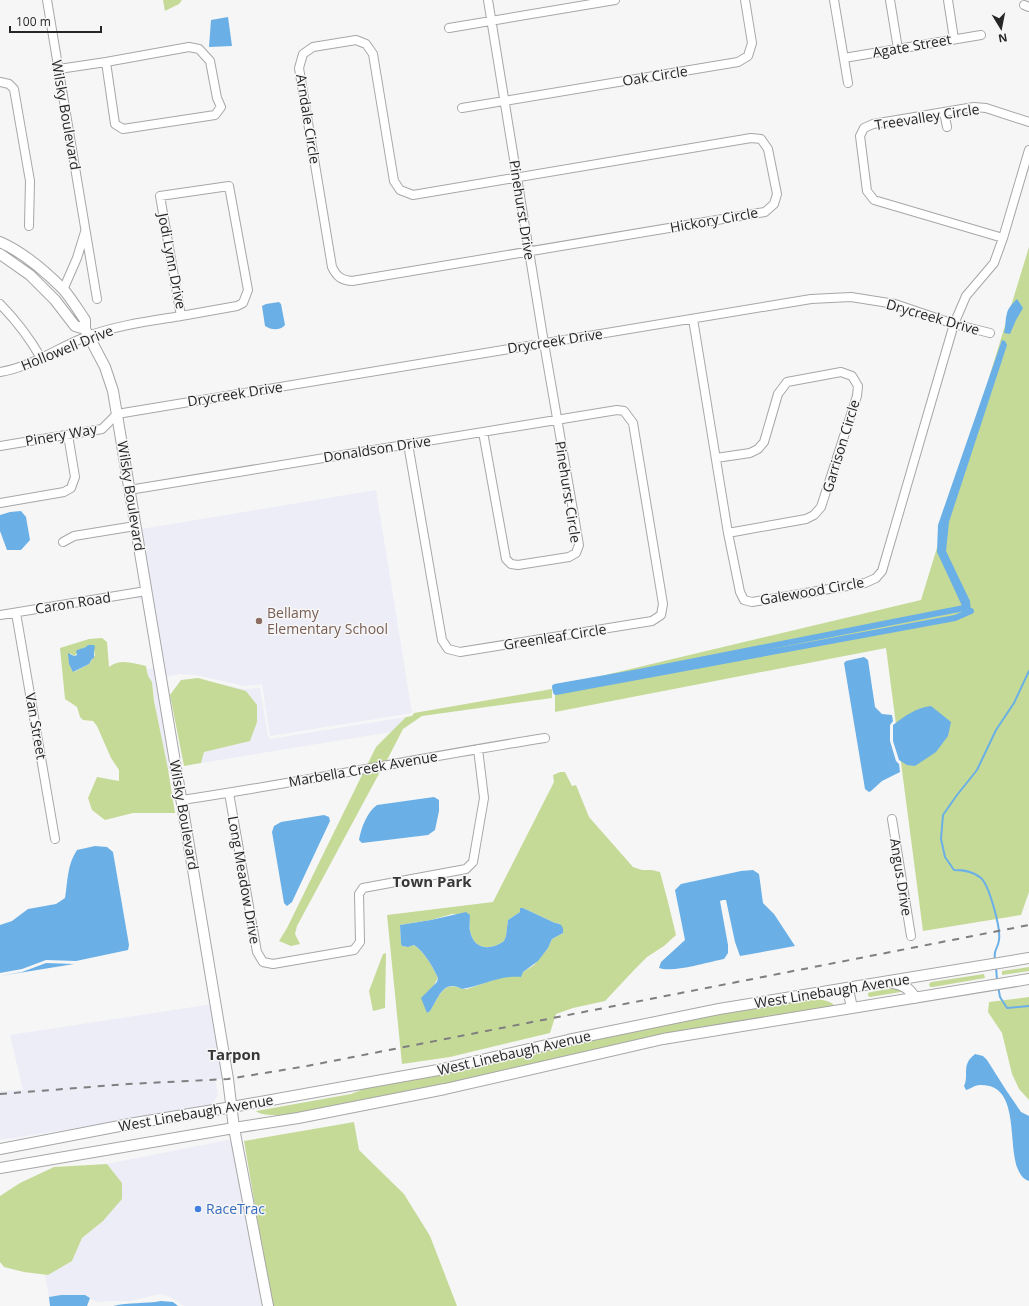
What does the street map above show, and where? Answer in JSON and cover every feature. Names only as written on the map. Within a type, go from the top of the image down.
[{"type":"main road","points":[[0,242],[9,246],[36,264],[63,290],[85,320],[87,333]]},
{"type":"main road","points":[[0,254],[30,275],[55,300],[75,326],[87,333]]},
{"type":"main road","name":"Wilsky Boulevard","points":[[87,333],[108,373],[113,391],[227,1071],[234,1128],[268,1306]]},
{"type":"main road","name":"West Linebaugh Avenue","points":[[0,1149],[438,1070],[568,1040],[719,1009],[848,989],[1029,958]]},
{"type":"main road","name":"West Linebaugh Avenue","points":[[0,1168],[298,1118],[445,1089],[664,1039],[1029,978]]},
{"type":"main road","points":[[887,982],[897,983],[905,987],[912,992],[915,998]]},
{"type":"main road","points":[[848,989],[852,1008]]},
{"type":"street","name":"Wilsky Boulevard","points":[[47,0],[97,299]]},
{"type":"street","name":"Pinehurst Drive","points":[[488,0],[557,420]]},
{"type":"street","points":[[449,28],[615,0]]},
{"type":"street","name":"Oak Circle","points":[[462,108],[738,62],[748,56],[752,43],[745,0]]},
{"type":"street","points":[[834,0],[848,83]]},
{"type":"street","points":[[890,0],[898,49]]},
{"type":"street","points":[[948,0],[954,39]]},
{"type":"street","name":"Agate Street","points":[[844,58],[981,34]]},
{"type":"street","name":"Arndale Circle","points":[[517,177],[413,195],[400,190],[394,181],[373,54],[366,44],[356,40],[313,47],[303,54],[299,68],[332,267],[336,275],[343,280],[352,281],[529,251]]},
{"type":"street","points":[[59,69],[189,47],[199,49],[210,61],[217,98],[221,107],[215,114],[123,129],[115,124],[106,62]]},
{"type":"street","points":[[0,82],[9,84],[14,88],[30,181],[29,226]]},
{"type":"street","name":"Treevalley Circle","points":[[1003,238],[874,200],[867,191],[860,136],[864,128],[873,124],[974,107],[986,108],[1029,122]]},
{"type":"street","points":[[944,112],[946,126]]},
{"type":"street","name":"Hickory Circle","points":[[517,177],[751,138],[761,140],[768,149],[777,194],[774,204],[765,212],[529,251]]},
{"type":"street","points":[[954,324],[966,296],[994,263],[1003,238],[1029,150]]},
{"type":"street","name":"Jodi Lynn Drive","points":[[229,186],[248,290],[243,303],[237,306],[181,316],[160,196],[229,186]]},
{"type":"street","name":"Wilsky Boulevard","points":[[63,290],[77,258],[86,230]]},
{"type":"street","name":"Drycreek Drive","points":[[117,414],[811,299],[851,297],[895,304],[954,324],[990,333]]},
{"type":"street","points":[[0,304],[15,318],[29,336],[40,358]]},
{"type":"street","name":"Hollowell Drive","points":[[0,372],[25,366],[87,333],[181,316]]},
{"type":"street","name":"Galewood Circle","points":[[693,319],[728,533],[740,592],[744,600],[752,602],[865,583],[876,578],[882,571],[954,324]]},
{"type":"street","name":"Garrison Circle","points":[[716,458],[750,453],[758,449],[764,442],[778,394],[787,382],[840,372],[852,376],[858,386],[857,396],[821,507],[814,515],[806,519],[728,533]]},
{"type":"street","name":"Donaldson Drive","points":[[129,490],[617,410],[624,411]]},
{"type":"street","name":"Greenleaf Circle","points":[[408,444],[442,640],[448,649],[460,652],[652,621],[661,615],[663,604],[633,423],[624,411]]},
{"type":"street","name":"Pinery Way","points":[[0,446],[102,429],[117,414]]},
{"type":"street","name":"Pinehurst Circle","points":[[483,432],[506,559],[511,564],[518,565],[569,558],[576,553],[579,545],[557,420]]},
{"type":"street","points":[[0,503],[64,492],[70,488],[75,477],[68,435]]},
{"type":"street","points":[[63,542],[74,536],[135,526]]},
{"type":"street","name":"Caron Road","points":[[0,615],[146,591]]},
{"type":"street","name":"Van Street","points":[[16,613],[55,839]]},
{"type":"street","name":"Marbella Creek Avenue","points":[[182,800],[229,794],[545,738]]},
{"type":"street","name":"Long Meadow Drive","points":[[229,794],[258,952],[263,962],[272,964],[354,950],[360,942],[359,894],[363,888],[466,869],[473,862],[484,798],[478,749]]},
{"type":"street","name":"Angus Drive","points":[[892,819],[911,936]]},
{"type":"shaded area","points":[[376,490],[412,713],[270,736],[262,684],[244,686],[196,675],[179,674],[166,677],[141,529]]},
{"type":"shaded area","points":[[144,595],[173,768],[168,769],[158,724],[152,683],[148,676],[147,669],[154,668],[142,602],[140,599],[135,598]]},
{"type":"shaded area","points":[[221,684],[243,689],[260,688],[268,736],[270,739],[406,717],[391,732],[201,763],[204,752],[233,745],[225,686]]},
{"type":"shaded area","points":[[213,1004],[225,1079],[215,1079],[218,1095],[212,1104],[185,1111],[0,1140],[0,1091],[23,1090],[10,1035]]},
{"type":"shaded area","points":[[233,1139],[265,1306],[184,1306],[170,1297],[160,1294],[130,1301],[97,1302],[85,1295],[61,1295],[49,1297],[45,1274],[48,1275],[72,1261],[82,1238],[103,1221],[122,1183],[107,1164]]},
{"type":"green space","points":[[163,0],[182,0],[179,4],[165,11]]},
{"type":"green space","points":[[1029,247],[1029,892],[1021,915],[923,931],[886,648],[555,712],[555,687],[921,600]]},
{"type":"green space","points":[[102,638],[107,642],[109,667],[113,664],[122,662],[146,666],[148,676],[152,682],[154,701],[168,769],[175,813],[133,813],[105,820],[92,810],[88,798],[97,777],[119,781],[119,770],[111,758],[97,726],[93,721],[83,720],[80,717],[77,707],[65,699],[60,648],[89,639]],"holes":[[[87,647],[94,651],[95,655],[89,664],[74,672],[70,653],[74,656],[83,648]]]},
{"type":"green space","points":[[198,678],[246,691],[257,705],[257,722],[250,741],[204,752],[201,763],[184,766],[170,695],[181,680]]},
{"type":"green space","points":[[552,689],[552,698],[422,716],[403,729],[386,762],[367,765],[376,747],[406,717],[412,716],[414,713]]},
{"type":"green space","points":[[381,770],[297,926],[295,934],[300,944],[291,946],[279,941],[287,928],[363,773]]},
{"type":"green space","points":[[560,772],[565,772],[572,786],[576,785],[589,817],[633,867],[642,870],[660,872],[676,935],[664,946],[647,957],[605,1001],[573,1008],[556,1014],[550,1033],[450,1057],[402,1064],[387,915],[493,902],[554,782],[553,775]],"holes":[[[520,908],[555,923],[559,923],[563,933],[552,939],[548,948],[534,965],[523,972],[499,978],[467,989],[455,987],[446,988],[427,1013],[434,985],[438,978],[434,969],[418,948],[414,945],[408,947],[402,946],[400,925],[431,920],[452,914],[470,915],[470,929],[472,937],[479,945],[488,947],[504,941],[508,920],[520,912]]]},
{"type":"green space","points":[[386,953],[385,1008],[373,1011],[369,991],[383,954]]},
{"type":"green space","points":[[1029,967],[1029,971],[1002,975],[1002,971]]},
{"type":"green space","points":[[984,974],[985,978],[933,987],[930,987],[929,984],[931,982]]},
{"type":"green space","points":[[900,987],[902,990],[901,992],[870,997],[868,996],[868,993],[871,992]]},
{"type":"green space","points":[[1029,997],[1029,1100],[1019,1089],[1012,1074],[1002,1033],[988,1012],[989,1002]]},
{"type":"green space","points":[[802,999],[823,1000],[834,1005],[605,1053],[314,1111],[278,1115],[264,1114],[256,1111],[351,1094],[366,1088],[597,1037],[692,1018]]},
{"type":"green space","points":[[354,1122],[359,1150],[404,1194],[430,1236],[457,1306],[272,1306],[244,1141]]},
{"type":"green space","points":[[107,1164],[122,1183],[122,1199],[103,1221],[82,1238],[72,1261],[48,1275],[24,1272],[4,1267],[0,1262],[0,1196],[20,1183],[54,1167]]},
{"type":"water","points":[[228,17],[232,46],[209,47],[211,20]]},
{"type":"water","points":[[1017,299],[1023,308],[1010,334],[1004,333],[1008,311]]},
{"type":"water","points":[[279,302],[281,304],[285,325],[278,329],[265,326],[262,306]]},
{"type":"water","points":[[1002,340],[1005,341],[1007,345],[949,522],[946,551],[970,601],[971,611],[963,608],[937,552],[938,525]]},
{"type":"water","points":[[21,511],[26,517],[30,540],[21,550],[7,550],[0,531],[0,515]]},
{"type":"water","points":[[88,645],[94,645],[95,647],[94,658],[89,664],[73,672],[69,664],[68,653],[74,656],[77,655],[76,651]]},
{"type":"water","points":[[864,657],[868,660],[875,707],[882,714],[892,715],[893,721],[890,725],[890,741],[896,761],[899,764],[900,772],[882,781],[869,792],[865,789],[844,663],[846,661]]},
{"type":"water","points":[[931,706],[951,722],[948,736],[936,752],[915,766],[907,765],[899,760],[893,741],[893,725],[915,711]]},
{"type":"water","points":[[434,797],[439,800],[439,811],[435,830],[428,835],[362,843],[359,840],[365,821],[373,808],[377,805]]},
{"type":"water","points":[[324,815],[329,817],[330,821],[292,902],[287,906],[284,903],[272,832],[274,826],[281,822]]},
{"type":"water","points":[[95,846],[107,847],[113,852],[129,945],[128,950],[76,961],[46,960],[22,969],[0,973],[0,925],[12,921],[28,909],[56,904],[65,898],[71,861],[77,850]]},
{"type":"water","points":[[753,870],[759,874],[763,903],[774,914],[795,946],[740,956],[735,942],[726,900],[723,900],[720,901],[728,945],[728,953],[724,959],[682,968],[659,968],[661,962],[685,940],[675,890],[681,884],[741,871]]},
{"type":"water","points":[[520,908],[557,923],[562,926],[563,933],[552,939],[548,948],[538,961],[523,972],[521,977],[498,979],[462,989],[455,986],[450,986],[442,991],[430,1011],[427,1013],[421,998],[437,982],[438,978],[428,960],[418,948],[414,945],[408,947],[402,946],[400,925],[466,912],[470,915],[470,929],[475,942],[483,947],[488,947],[504,941],[508,920],[520,912]]},
{"type":"water","points":[[46,963],[74,964],[0,976],[22,972]]},
{"type":"water","points":[[975,1054],[983,1056],[987,1060],[1021,1112],[1029,1116],[1029,1181],[1020,1174],[1016,1162],[1009,1112],[1004,1098],[995,1088],[980,1085],[966,1090],[964,1086],[967,1065],[969,1060]]},
{"type":"water","points":[[61,1295],[85,1295],[90,1298],[87,1306],[50,1306],[49,1297]]},
{"type":"water","points":[[161,1301],[173,1302],[178,1306],[113,1306],[125,1304]]},
{"type":"waterway","points":[[964,608],[634,673],[555,687],[556,692],[955,618],[971,611]]},
{"type":"waterway","points":[[995,960],[995,951],[999,940],[999,934],[991,898],[981,878],[968,871],[954,870],[945,857],[941,839],[943,815],[977,770],[996,730],[1014,703],[1029,671]]},
{"type":"waterway","points":[[996,967],[997,980]]},
{"type":"waterway","points":[[998,986],[1000,997],[1007,1008],[1029,1006]]},
{"type":"railway","points":[[0,1094],[128,1084],[228,1079],[307,1066],[1029,925]]},
{"type":"place","name":"Bellamy Elementary School","points":[[259,621]]},
{"type":"place","name":"RaceTrac","points":[[198,1209]]},
{"type":"district","name":"Town Park","points":[[432,882]]},
{"type":"district","name":"Tarpon","points":[[234,1055]]}]
